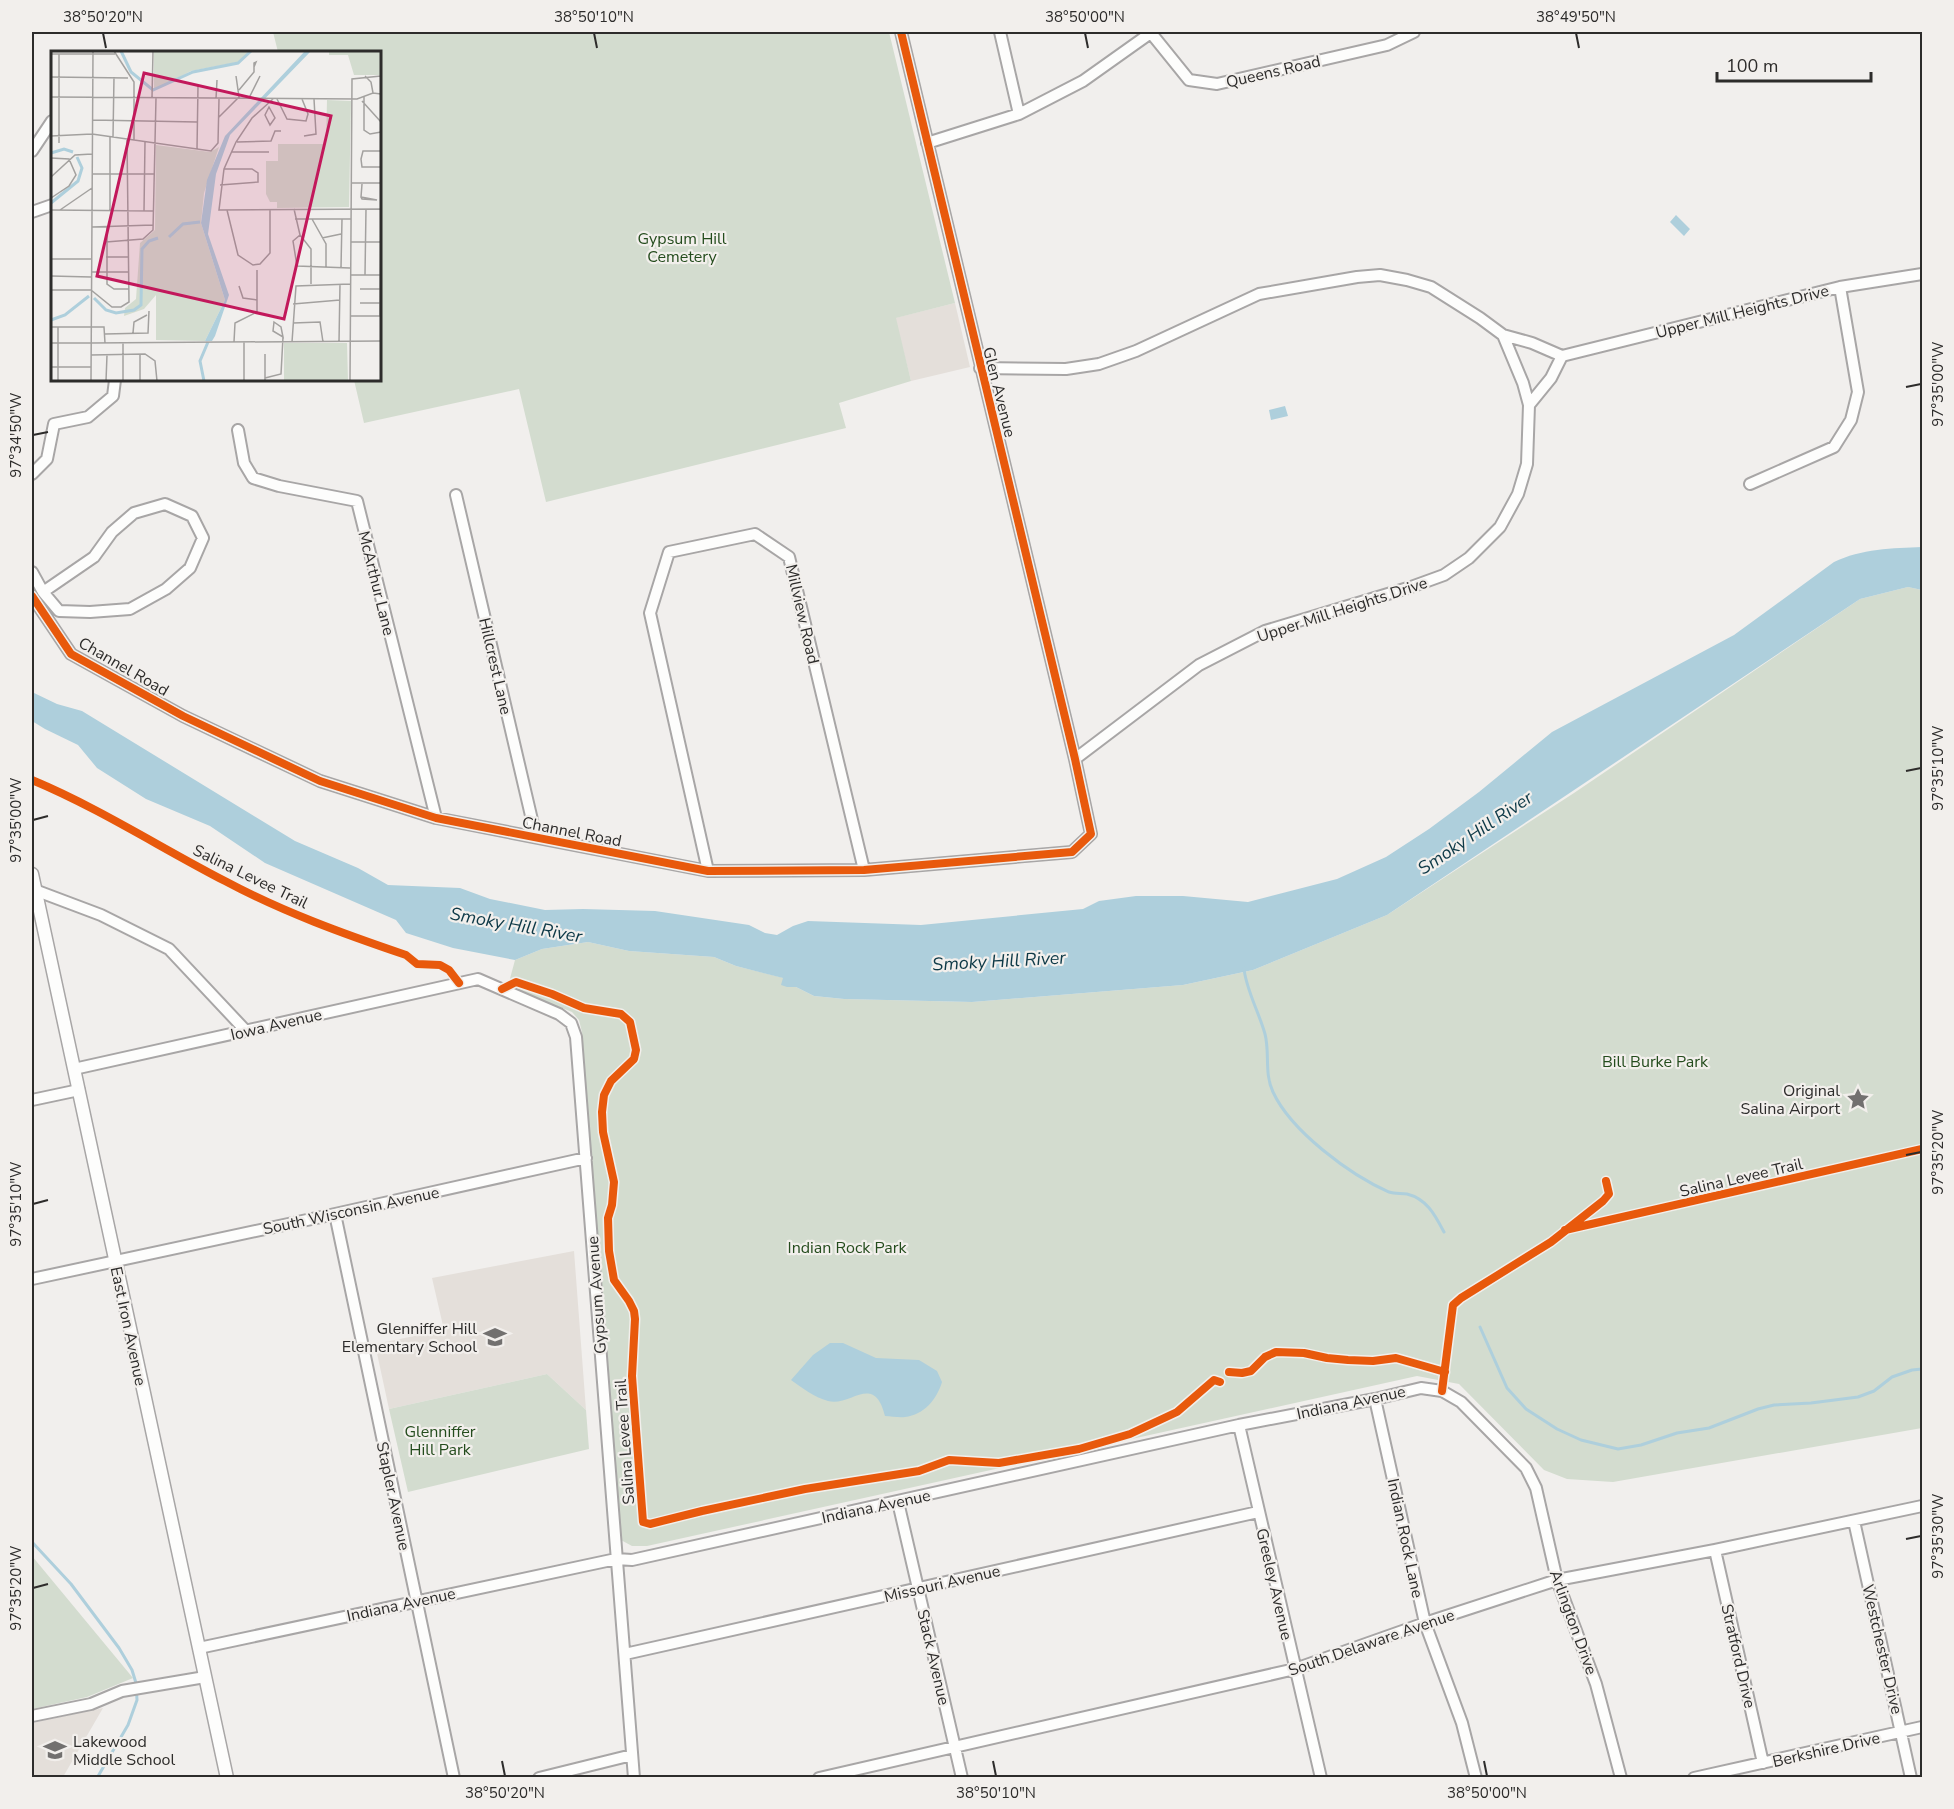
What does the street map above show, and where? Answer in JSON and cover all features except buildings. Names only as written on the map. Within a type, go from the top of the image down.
[{"type":"street","name":"Glen Avenue","points":[[901,32],[1075,759]]},
{"type":"street","points":[[1000,32],[1019,114]]},
{"type":"street","points":[[927,143],[1019,114],[1083,81],[1151,32]]},
{"type":"street","name":"Queens Road","points":[[1151,32],[1189,80],[1217,84],[1387,45],[1414,32]]},
{"type":"street","points":[[32,151],[51,122]]},
{"type":"street","points":[[32,212],[51,205]]},
{"type":"street","name":"Upper Mill Heights Drive","points":[[1562,356],[1840,286],[1923,274]]},
{"type":"street","points":[[980,368],[1066,369],[1099,364],[1136,351],[1258,294],[1357,276],[1380,275],[1431,287],[1503,335],[1532,343],[1562,356],[1551,378],[1529,405]]},
{"type":"street","points":[[1750,484],[1834,447],[1851,420],[1858,392],[1840,286]]},
{"type":"street","name":"Upper Mill Heights Drive","points":[[1075,759],[1199,665],[1265,631],[1411,587],[1444,575],[1469,558],[1500,527],[1518,494],[1527,464],[1529,405],[1523,383],[1503,335]]},
{"type":"street","points":[[32,474],[47,459],[54,424],[88,417],[113,396],[115,381]]},
{"type":"street","name":"McArthur Lane","points":[[238,430],[244,464],[253,478],[279,486],[357,501],[436,818]]},
{"type":"street","name":"Hillcrest Lane","points":[[456,495],[536,837]]},
{"type":"street","points":[[32,572],[43,592],[59,611],[90,612],[130,609],[166,589],[190,568],[203,538],[192,516],[165,504],[134,513],[112,532],[94,558],[43,592]]},
{"type":"street","name":"Millview Road","points":[[708,871],[650,613],[669,552],[755,534],[789,557],[864,870]]},
{"type":"street","name":"Channel Road","points":[[32,596],[71,654],[183,716],[320,781],[436,818],[708,871],[864,870],[1072,852],[1092,834],[1075,759]]},
{"type":"street","name":"East Iron Avenue","points":[[32,874],[33,890],[79,1090],[226,1778]]},
{"type":"street","points":[[33,890],[101,915],[169,950],[246,1031]]},
{"type":"street","name":"Iowa Avenue","points":[[74,1069],[478,979]]},
{"type":"street","name":"Gypsum Avenue","points":[[478,979],[559,1014],[571,1023],[576,1037],[634,1778]]},
{"type":"street","points":[[32,1100],[79,1090]]},
{"type":"street","name":"South Wisconsin Avenue","points":[[32,1279],[586,1158]]},
{"type":"street","name":"Stapler Avenue","points":[[335,1214],[454,1778]]},
{"type":"street","name":"Indiana Avenue","points":[[199,1648],[616,1559],[632,1560],[1239,1425],[1421,1388],[1442,1391],[1461,1402],[1526,1468]]},
{"type":"street","name":"Indian Rock Lane","points":[[1375,1399],[1425,1623],[1462,1723],[1476,1778]]},
{"type":"street","name":"Greeley Avenue","points":[[1239,1425],[1321,1778]]},
{"type":"street","name":"Arlington Drive","points":[[1526,1468],[1536,1488],[1557,1580],[1596,1684],[1621,1778]]},
{"type":"street","name":"Stack Avenue","points":[[898,1502],[962,1778]]},
{"type":"street","name":"South Delaware Avenue","points":[[819,1778],[1295,1669],[1557,1580],[1715,1550],[1923,1506]]},
{"type":"street","name":"Missouri Avenue","points":[[625,1654],[1258,1512]]},
{"type":"street","name":"Westchester Drive","points":[[1854,1521],[1911,1778]]},
{"type":"street","name":"Stratford Drive","points":[[1715,1550],[1763,1762]]},
{"type":"street","points":[[32,1716],[91,1704],[122,1691],[205,1677]]},
{"type":"street","name":"Berkshire Drive","points":[[1694,1778],[1923,1727]]},
{"type":"street","points":[[539,1778],[632,1755]]},
{"type":"shaded area","points":[[955,303],[970,367],[911,381],[895,318]]},
{"type":"shaded area","name":"Glenniffer Hill Elementary School","points":[[574,1251],[586,1410],[547,1374],[389,1409],[375,1344],[444,1330],[432,1278]]},
{"type":"shaded area","name":"Lakewood Middle School","points":[[103,1708],[63,1777],[32,1777],[32,1723]]},
{"type":"green space","name":"Gypsum Hill Cemetery","points":[[273,32],[889,32],[955,303],[896,318],[911,381],[839,403],[846,428],[546,502],[519,389],[364,423],[354,381],[381,381],[381,51],[278,51]]},
{"type":"green space","points":[[1908,587],[1922,590],[1922,1428],[1613,1482],[1567,1479],[1544,1470],[1459,1384],[1417,1376],[647,1546],[632,1546],[619,1539],[582,1032],[579,1020],[572,1012],[508,986],[515,960],[542,949],[588,942],[629,951],[714,957],[736,966],[784,978],[814,996],[844,999],[972,1002],[1183,985],[1253,970],[1387,915],[1574,793],[1860,599]]},
{"type":"green space","name":"Glenniffer Hill Park","points":[[547,1374],[586,1410],[589,1449],[408,1492],[389,1409]]},
{"type":"green space","points":[[32,1556],[133,1678],[87,1697],[32,1709]]},
{"type":"water","points":[[1676,215],[1690,229],[1684,236],[1670,222]]},
{"type":"water","points":[[1285,406],[1288,416],[1271,420],[1269,410]]},
{"type":"water","name":"Smoky Hill River","points":[[1922,547],[1922,590],[1908,587],[1860,599],[1387,915],[1253,970],[1183,985],[972,1002],[844,999],[814,996],[796,987],[781,985],[783,978],[736,966],[714,957],[629,951],[588,942],[542,949],[515,960],[453,948],[406,933],[396,920],[265,863],[210,826],[146,799],[97,768],[78,745],[32,721],[32,692],[57,704],[82,711],[295,841],[358,868],[388,885],[460,888],[490,899],[545,910],[655,911],[749,925],[765,933],[777,935],[808,921],[921,925],[1083,909],[1099,901],[1136,896],[1183,896],[1248,902],[1337,879],[1386,857],[1479,792],[1552,732],[1734,635],[1834,562],[1866,552]]},
{"type":"water","points":[[830,1343],[843,1343],[876,1358],[919,1360],[937,1371],[942,1382],[940,1388],[924,1410],[912,1416],[903,1417],[885,1416],[875,1396],[868,1394],[837,1402],[823,1399],[791,1380],[813,1355]]},
{"type":"waterway","points":[[1244,968],[1247,984],[1265,1034],[1270,1085],[1293,1122],[1323,1150],[1357,1175],[1389,1192],[1407,1194],[1420,1200],[1434,1214],[1444,1232]]},
{"type":"waterway","points":[[1480,1327],[1507,1388],[1526,1409],[1557,1429],[1581,1440],[1618,1449],[1641,1445],[1677,1433],[1709,1428],[1774,1405],[1858,1397],[1874,1391],[1892,1377],[1922,1369]]},
{"type":"waterway","points":[[32,1542],[71,1584],[119,1648],[132,1670],[136,1683],[137,1700],[128,1725],[97,1778]]},
{"type":"cycle path","points":[[32,596],[71,654],[183,716],[320,781],[436,818],[708,871],[864,870],[1072,852],[1091,834],[901,32]]},
{"type":"cycle path","name":"Salina Levee Trail","points":[[32,780],[106,816],[269,903],[406,955],[417,964],[440,965],[449,970],[459,983]]},
{"type":"cycle path","name":"Salina Levee Trail","points":[[502,989],[516,982],[584,1008],[621,1014],[630,1022],[636,1050],[634,1059],[611,1081],[604,1095],[602,1112],[603,1132],[614,1182],[612,1205],[608,1218],[609,1251],[614,1280],[629,1301],[635,1319],[632,1376],[643,1522],[650,1524],[805,1489],[919,1471],[949,1460],[999,1463],[1079,1449],[1130,1434],[1177,1412],[1214,1380],[1220,1382]]},
{"type":"cycle path","name":"Salina Levee Trail","points":[[1565,1230],[1922,1149]]},
{"type":"cycle path","points":[[1442,1391],[1453,1305],[1551,1242],[1603,1201],[1609,1194],[1606,1181]]},
{"type":"cycle path","points":[[1229,1372],[1251,1371],[1265,1357],[1276,1352],[1304,1353],[1348,1360],[1373,1361],[1396,1358],[1445,1372]]},
{"type":"place","name":"Original Salina Airport","points":[[1858,1099]]},
{"type":"place","name":"Glenniffer Hill Elementary School","points":[[495,1337]]},
{"type":"place","name":"Lakewood Middle School","points":[[55,1750]]},
{"type":"park label","name":"Bill Burke Park","points":[[1655,1061]]},
{"type":"park label","name":"Indian Rock Park","points":[[847,1247]]}]
